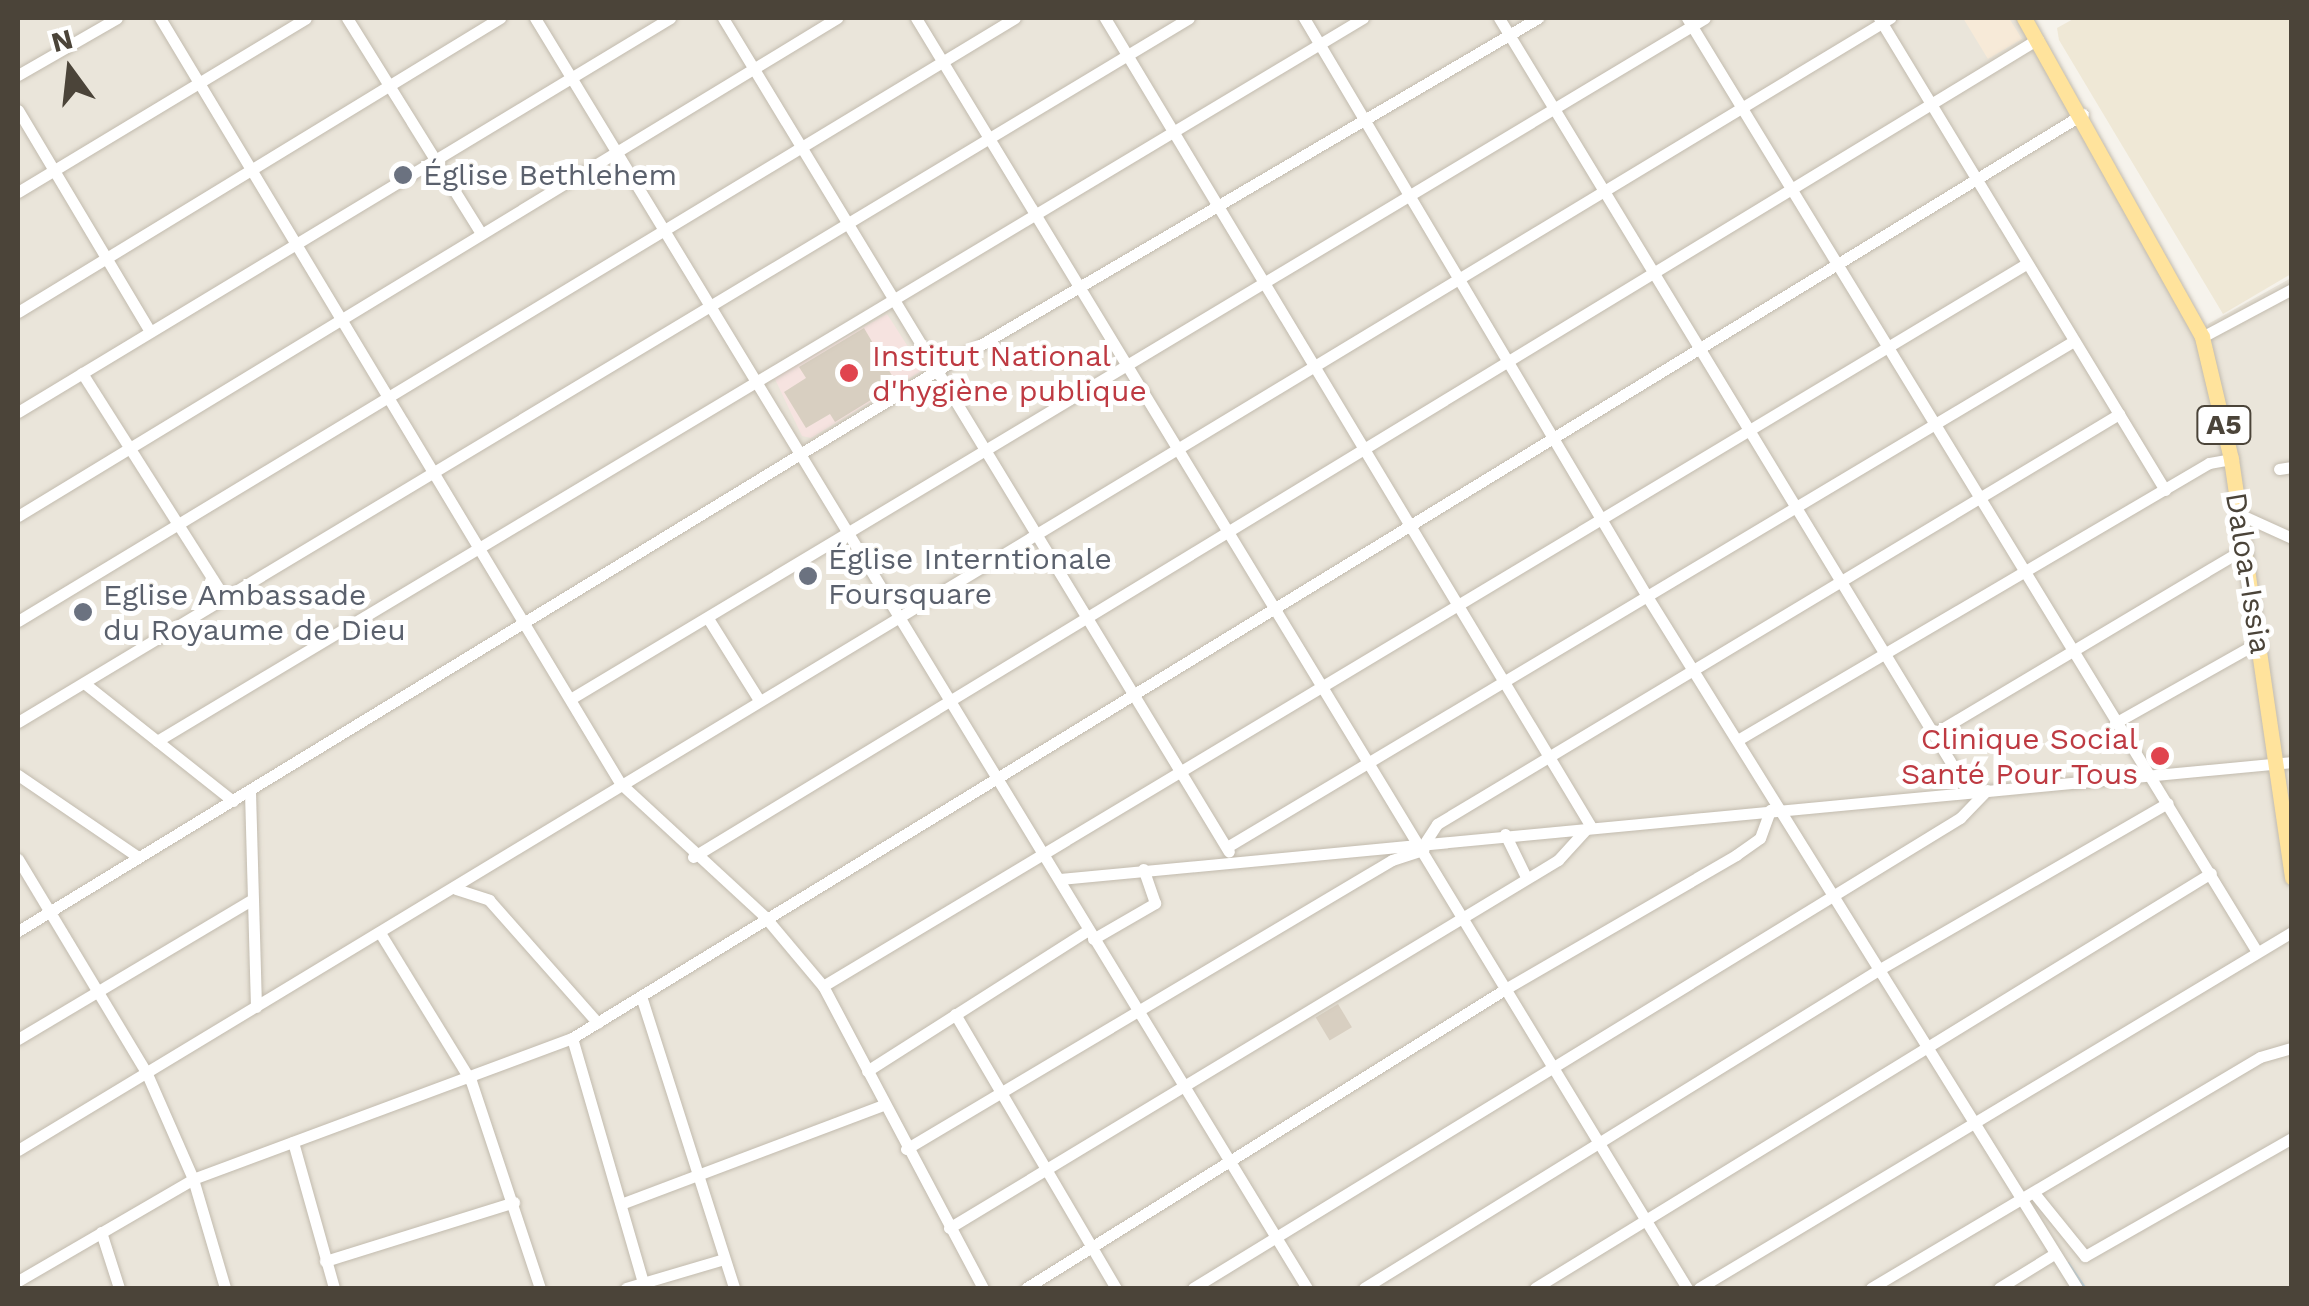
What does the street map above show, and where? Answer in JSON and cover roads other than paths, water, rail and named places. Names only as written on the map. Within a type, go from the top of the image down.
[{"type":"main road","name":"Daloa-Issia","points":[[2024,18],[2082,114],[2202,337],[2230,460],[2258,642],[2284,762],[2292,878]]},
{"type":"street","points":[[18,75],[117,18]]},
{"type":"street","points":[[160,18],[482,546],[620,784],[693,856],[766,917],[823,986],[983,1288]]},
{"type":"street","points":[[18,192],[306,18]]},
{"type":"street","points":[[347,18],[481,234]]},
{"type":"street","points":[[18,312],[500,18]]},
{"type":"street","points":[[536,18],[1307,1288]]},
{"type":"street","points":[[18,412],[149,330],[302,248],[670,18]]},
{"type":"street","points":[[723,18],[1229,852]]},
{"type":"street","points":[[18,516],[837,18]]},
{"type":"street","points":[[916,18],[1229,532],[1321,691],[1422,844],[1597,1145],[1687,1288]]},
{"type":"street","points":[[18,621],[798,144],[1015,18]]},
{"type":"street","points":[[1105,18],[1555,758],[1590,825]]},
{"type":"street","points":[[18,722],[1188,18]]},
{"type":"street","points":[[1304,18],[1607,517],[1648,598],[1741,738],[1777,810],[1836,896],[1926,1046],[2028,1196],[2085,1256],[2292,1138]]},
{"type":"street","points":[[156,741],[889,297],[1363,18]]},
{"type":"street","points":[[1500,18],[1968,791]]},
{"type":"street","points":[[18,931],[936,371],[1221,208],[1538,18]]},
{"type":"street","points":[[572,698],[709,620],[1126,363],[1412,198],[1689,21],[1705,18]]},
{"type":"street","points":[[18,1150],[382,936],[620,784],[1884,19],[1932,107],[2164,490]]},
{"type":"street","points":[[1689,21],[2256,950]]},
{"type":"street","points":[[693,856],[1932,107],[2038,39]]},
{"type":"street","points":[[18,110],[149,330]]},
{"type":"street","points":[[18,1285],[193,1178],[471,1081],[572,1038],[1271,606],[1557,438],[2082,114]]},
{"type":"street","points":[[823,986],[1185,774],[2026,264]]},
{"type":"street","points":[[2202,337],[2292,290]]},
{"type":"street","points":[[1229,852],[2072,342]]},
{"type":"street","points":[[82,373],[224,597]]},
{"type":"street","points":[[906,1149],[1422,844],[1437,824],[1555,758],[2118,414]]},
{"type":"street","points":[[1741,738],[1888,658],[2164,490],[2230,460]]},
{"type":"street","points":[[2239,514],[2278,528],[2292,538]]},
{"type":"street","points":[[2278,528],[2292,523]]},
{"type":"street","points":[[1935,733],[2070,647],[2244,549]]},
{"type":"street","points":[[709,620],[759,700]]},
{"type":"street","points":[[2115,723],[2258,642]]},
{"type":"street","points":[[84,684],[232,801]]},
{"type":"street","points":[[1060,879],[1229,852],[1422,844],[1590,825],[2284,762]]},
{"type":"street","points":[[18,775],[138,856]]},
{"type":"street","points":[[1193,1288],[1836,896],[1960,818],[1987,790]]},
{"type":"street","points":[[250,792],[250,900],[256,1007]]},
{"type":"street","points":[[1364,1288],[1880,968],[2168,802]]},
{"type":"street","points":[[1026,1288],[1507,988],[1736,856],[1760,838],[1777,810]]},
{"type":"street","points":[[950,1228],[1460,913],[1580,844],[1590,825]]},
{"type":"street","points":[[1505,834],[1526,877]]},
{"type":"street","points":[[18,859],[146,1074],[193,1178],[225,1288]]},
{"type":"street","points":[[867,1070],[1091,934],[1155,903],[1143,868]]},
{"type":"street","points":[[1535,1288],[2211,873]]},
{"type":"street","points":[[456,888],[489,900],[598,1022]]},
{"type":"street","points":[[18,1039],[250,900]]},
{"type":"street","points":[[1699,1288],[2256,950],[2292,932]]},
{"type":"street","points":[[382,936],[471,1081],[540,1288]]},
{"type":"street","points":[[641,996],[734,1288]]},
{"type":"street","points":[[955,1014],[1116,1288]]},
{"type":"street","points":[[572,1038],[643,1284]]},
{"type":"street","points":[[1871,1288],[2260,1057],[2292,1048]]},
{"type":"street","points":[[620,1204],[696,1172],[883,1105]]},
{"type":"street","points":[[292,1142],[334,1288]]},
{"type":"street","points":[[2028,1196],[2059,1260],[2078,1288]]},
{"type":"street","points":[[325,1261],[514,1202]]},
{"type":"street","points":[[101,1232],[119,1288]]},
{"type":"street","points":[[626,1288],[724,1260]]},
{"type":"street","points":[[1999,1288],[2059,1260]]},
{"type":"waterway","points":[[2068,1263],[2085,1288]]},
{"type":"waterway","points":[[2249,1288],[2292,1288]]},
{"type":"place","name":"Église Bethlehem","points":[[403,175]]},
{"type":"place","name":"Institut National d'hygiène publique","points":[[849,373]]},
{"type":"place","name":"Église Interntionale Foursquare","points":[[808,576]]},
{"type":"place","name":"Eglise Ambassade du Royaume de Dieu","points":[[83,612]]},
{"type":"place","name":"Clinique Social Santé Pour Tous","points":[[2160,756]]}]
